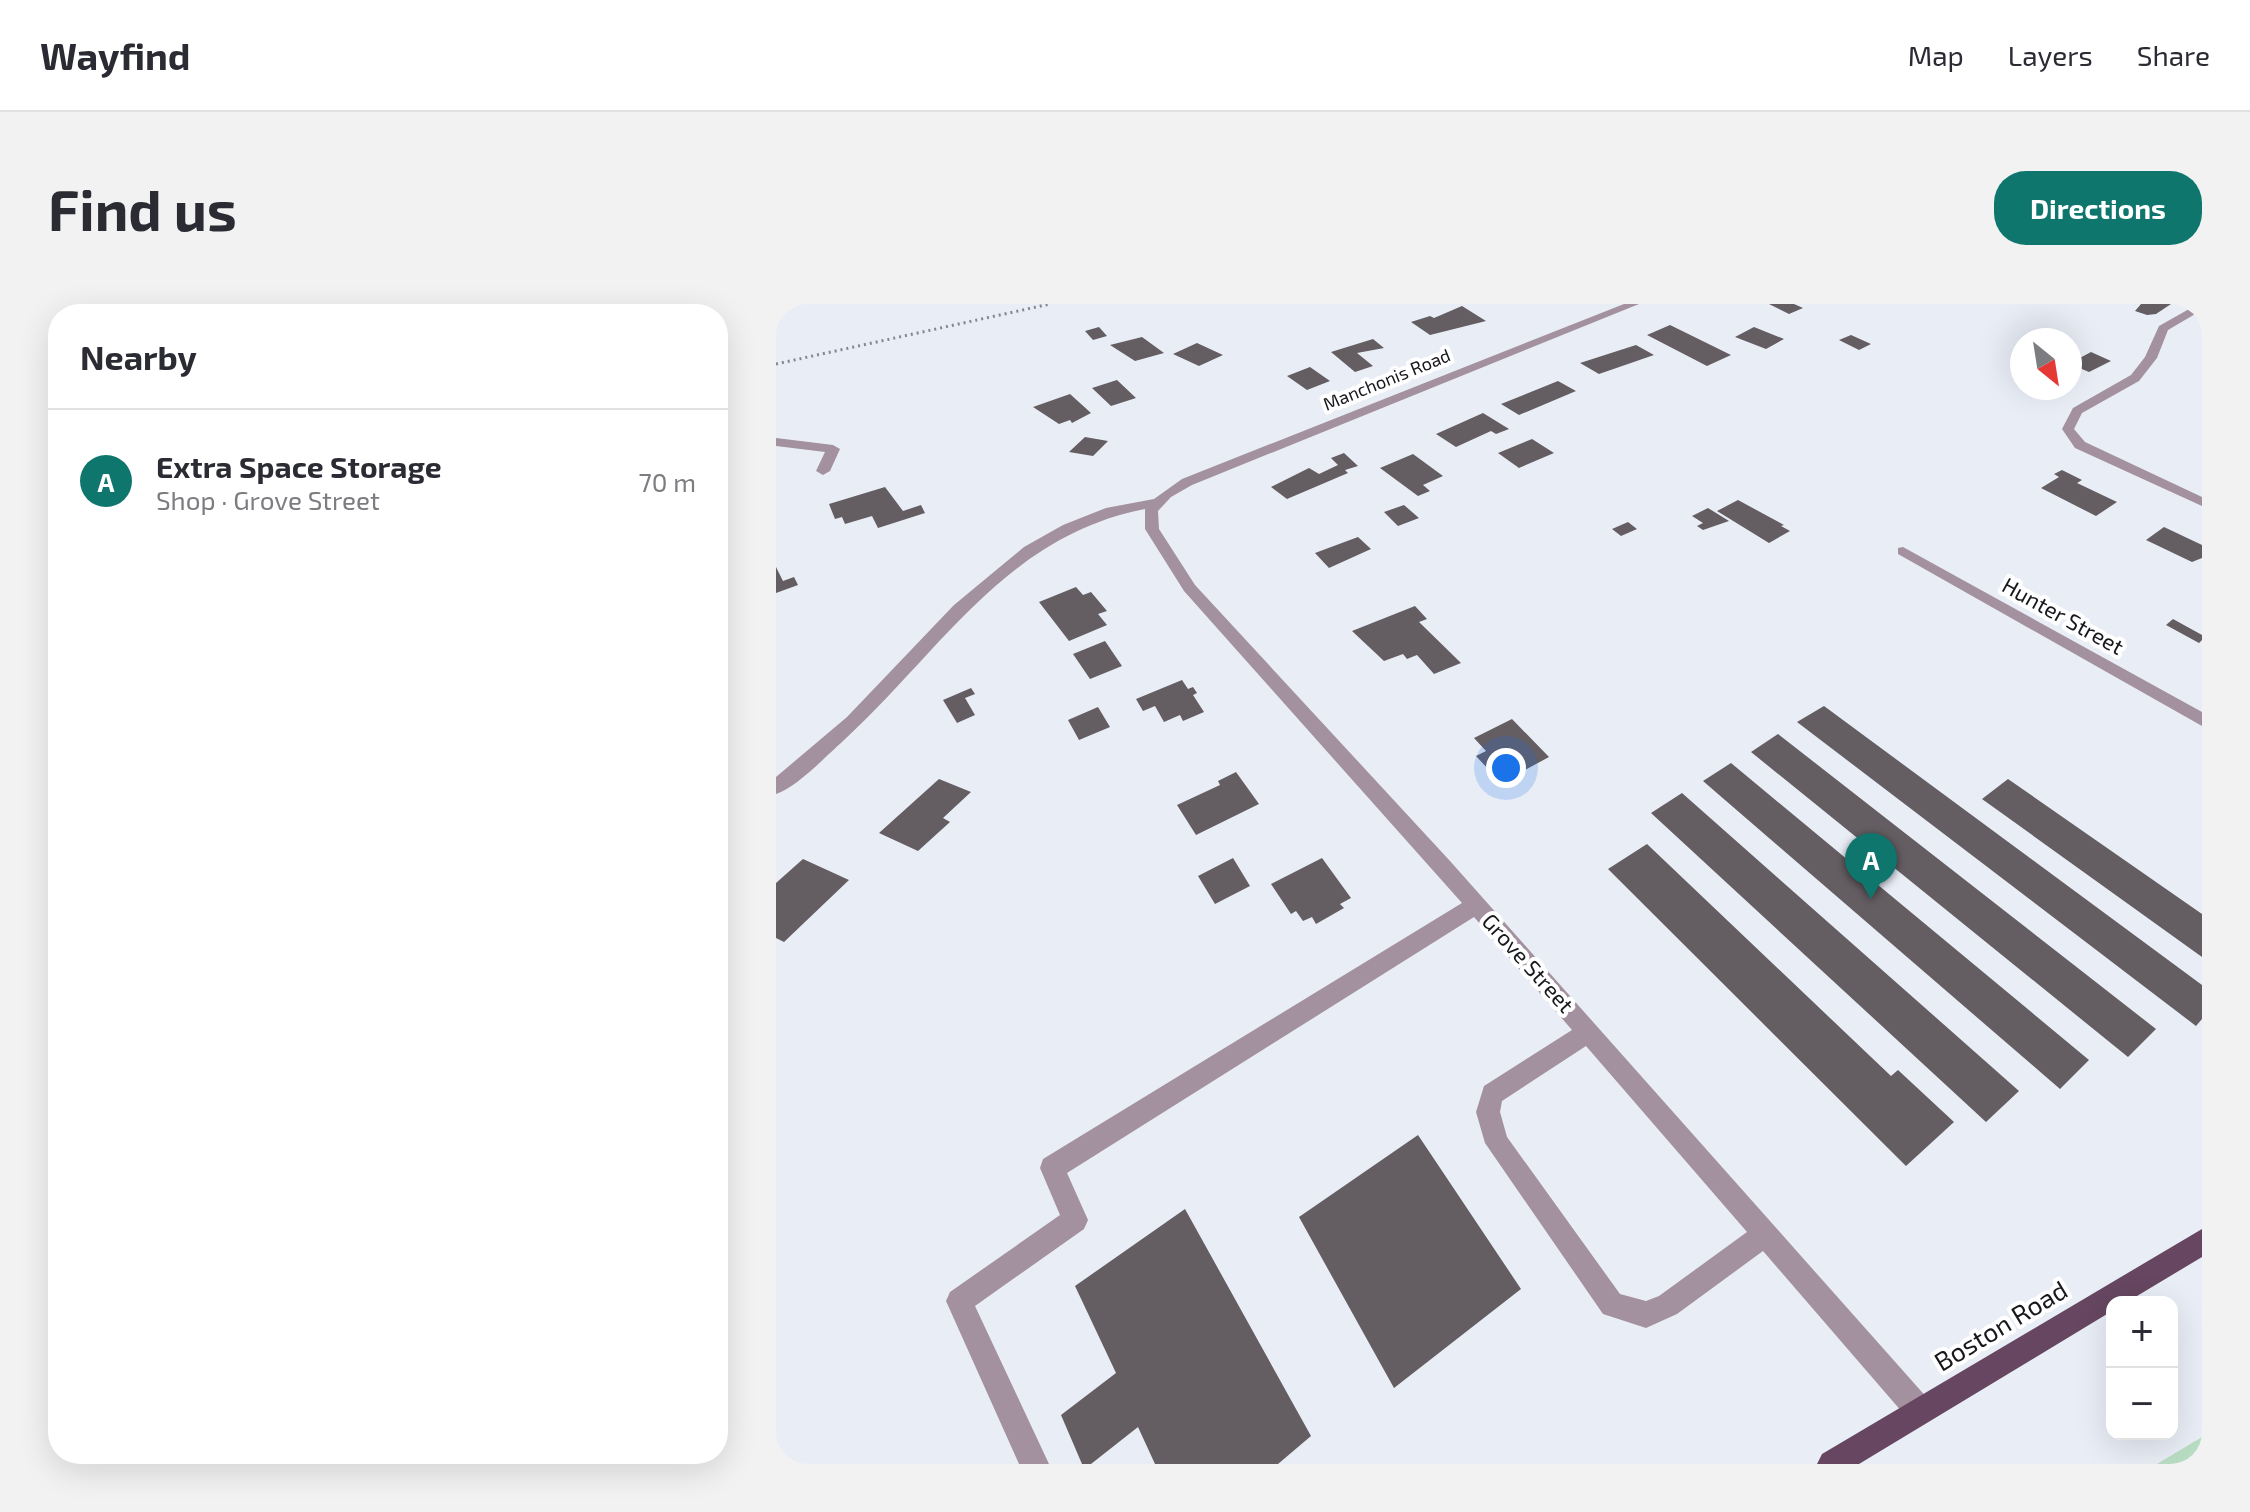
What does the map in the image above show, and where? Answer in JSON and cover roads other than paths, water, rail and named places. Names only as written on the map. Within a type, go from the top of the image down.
[{"type":"main road","name":"Boston Road","points":[[1832,1464],[2202,1242]]},
{"type":"street","name":"Manchonis Road","points":[[776,787],[863,712],[956,611],[1029,550],[1070,525],[1097,513],[1155,506],[1187,482],[1218,468],[1634,304]]},
{"type":"street","points":[[2202,306],[2163,328],[2151,358],[2135,378],[2091,403],[2070,419],[2068,429],[2080,445],[2202,502]]},
{"type":"street","points":[[776,442],[833,449],[823,471]]},
{"type":"street","name":"Grove Street","points":[[1155,506],[1152,529],[1189,588],[1589,1032],[1919,1410]]},
{"type":"street","name":"Hunter Street","points":[[1903,551],[2202,720]]},
{"type":"street","points":[[1034,1464],[959,1301],[1075,1220],[1052,1168],[1476,905]]},
{"type":"street","points":[[1589,1032],[1492,1094],[1488,1112],[1497,1143],[1612,1305],[1646,1315],[1668,1305],[1764,1235]]},
{"type":"place","name":"Extra Space Storage","points":[[1871,899]]}]
